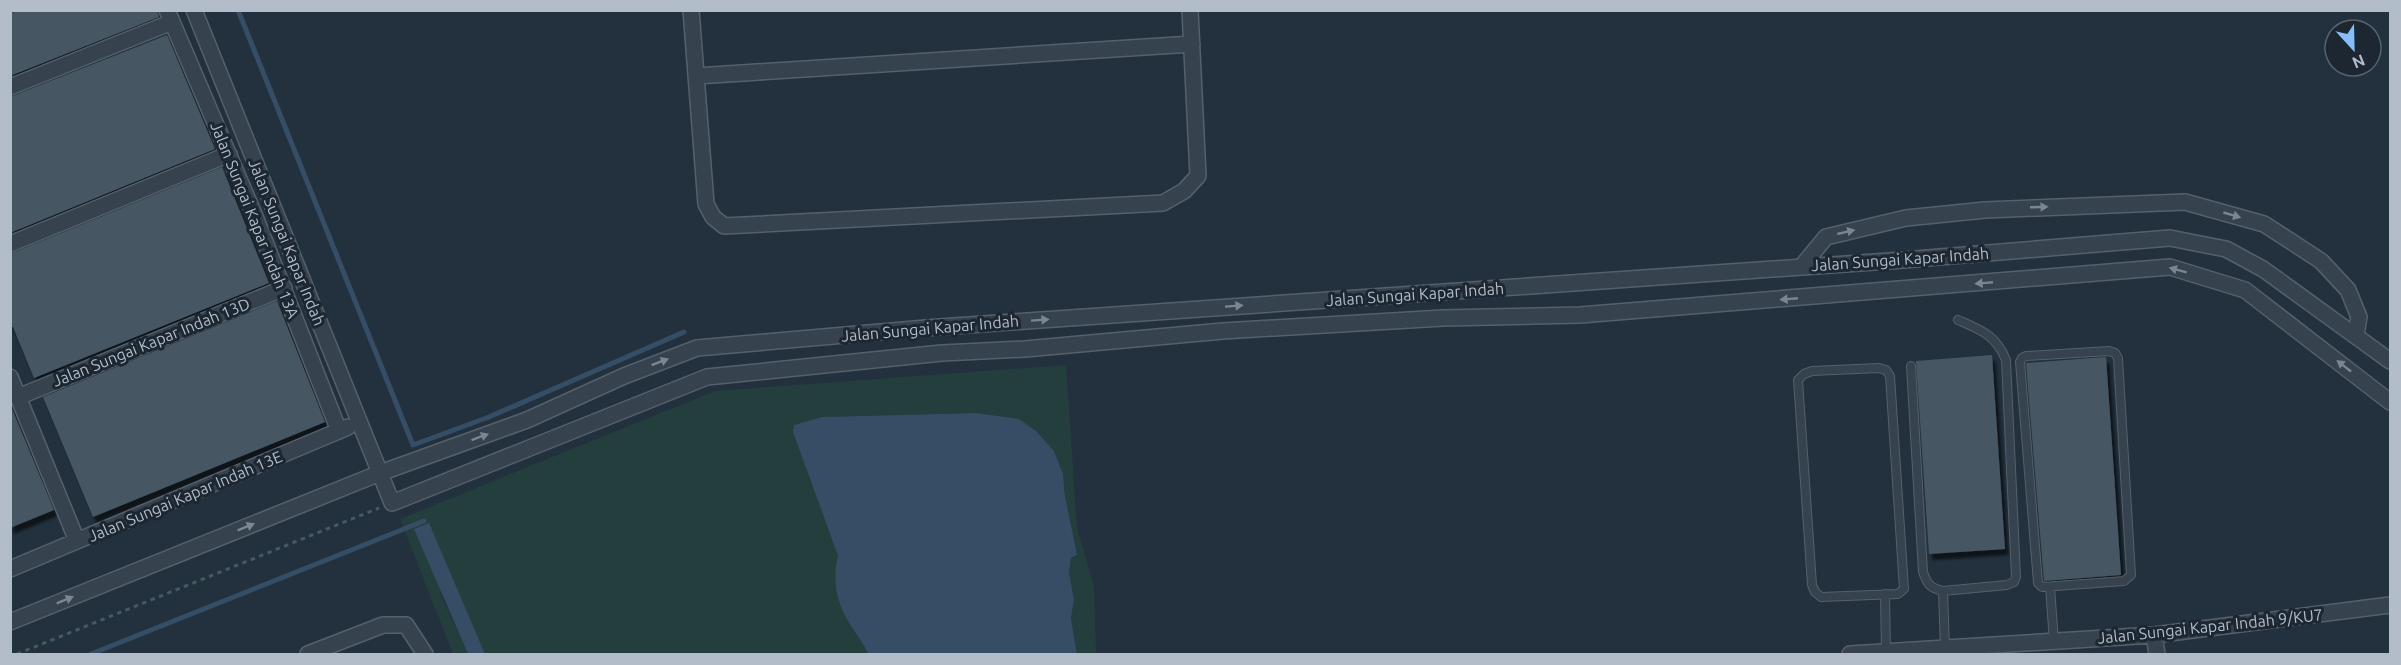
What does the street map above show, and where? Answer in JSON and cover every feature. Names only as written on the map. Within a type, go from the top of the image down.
[{"type":"street","name":"Jalan Sungai Kapar Indah","points":[[194,10],[392,503],[707,377],[942,353],[1026,349],[1223,331],[1443,318],[1581,315],[2170,267],[2245,290],[2391,402]]},
{"type":"street","points":[[691,10],[706,204],[713,217],[724,226],[1163,203],[1184,191],[1198,176],[1190,10]]},
{"type":"street","points":[[10,87],[170,16]]},
{"type":"street","name":"Jalan Sungai Kapar Indah 13A","points":[[170,16],[284,288],[339,431]]},
{"type":"street","points":[[696,76],[1192,44]]},
{"type":"street","points":[[10,244],[229,154]]},
{"type":"street","points":[[1802,267],[1826,237],[1906,218],[1985,210],[2185,202],[2264,224],[2321,261],[2348,290],[2359,316],[2356,335]]},
{"type":"street","name":"Jalan Sungai Kapar Indah","points":[[380,473],[527,420],[624,376],[697,348],[926,328],[1802,267],[2170,238],[2226,249],[2263,269],[2391,362]]},
{"type":"street","name":"Jalan Sungai Kapar Indah 13D","points":[[18,396],[284,288]]},
{"type":"street","points":[[10,377],[77,541]]},
{"type":"street","name":"Jalan Sungai Kapar Indah 13E","points":[[10,569],[359,423]]},
{"type":"street","points":[[10,622],[380,473]]},
{"type":"street","name":"Jalan Sungai Kapar Indah 9/KU7","points":[[1850,654],[2154,635],[2391,605]]},
{"type":"street","points":[[308,654],[383,625],[406,626],[425,654]]},
{"type":"street","points":[[2154,635],[2157,654]]},
{"type":"lane","points":[[1911,366],[1923,572],[1927,583],[1932,588],[1943,591],[2007,585],[2014,582],[2016,577],[2006,360],[2000,345],[1982,331],[1958,320]]},
{"type":"lane","points":[[2109,351],[2115,353],[2118,358],[2130,575],[2124,581],[2050,587],[2042,587],[2038,583],[2020,362],[2026,356],[2109,351]]},
{"type":"lane","points":[[1879,369],[1886,370],[1890,376],[1904,589],[1898,594],[1885,594],[1821,597],[1812,585],[1798,380],[1804,374],[1812,371],[1879,369]]},
{"type":"lane","points":[[2050,587],[2054,642]]},
{"type":"lane","points":[[1943,591],[1945,649]]},
{"type":"lane","points":[[1885,594],[1886,652]]},
{"type":"path","points":[[17,654],[392,503]]},
{"type":"green space","points":[[1066,365],[1077,528],[1094,586],[1096,654],[1077,654],[1071,618],[1074,600],[1069,572],[1071,558],[1077,556],[1063,474],[1019,419],[976,413],[822,417],[794,425],[793,432],[838,556],[835,581],[838,598],[848,621],[868,654],[485,654],[474,632],[439,591],[468,654],[453,654],[400,519],[715,391]]},
{"type":"water","points":[[976,413],[1019,419],[1036,431],[1054,451],[1063,474],[1077,555],[1071,558],[1069,572],[1074,600],[1071,618],[1077,654],[868,654],[848,621],[838,598],[835,581],[838,556],[793,432],[794,425],[822,417]]},
{"type":"water","points":[[429,523],[485,654],[468,654],[414,529]]},
{"type":"building","points":[[19,10],[157,10],[159,17],[10,76],[10,14]]},
{"type":"building","points":[[167,35],[215,149],[10,233],[10,97]]},
{"type":"building","points":[[222,167],[269,283],[34,378],[13,327],[10,327],[10,254]]},
{"type":"building","points":[[277,301],[325,422],[93,517],[43,397]]},
{"type":"building","points":[[1992,355],[2005,549],[1929,554],[1916,361]]},
{"type":"building","points":[[2106,357],[2121,575],[2044,581],[2026,363]]},
{"type":"building","points":[[10,404],[54,510],[10,528]]},
{"type":"waterway","points":[[238,10],[413,445],[489,417],[684,332]]},
{"type":"waterway","points":[[91,654],[424,521]]}]
